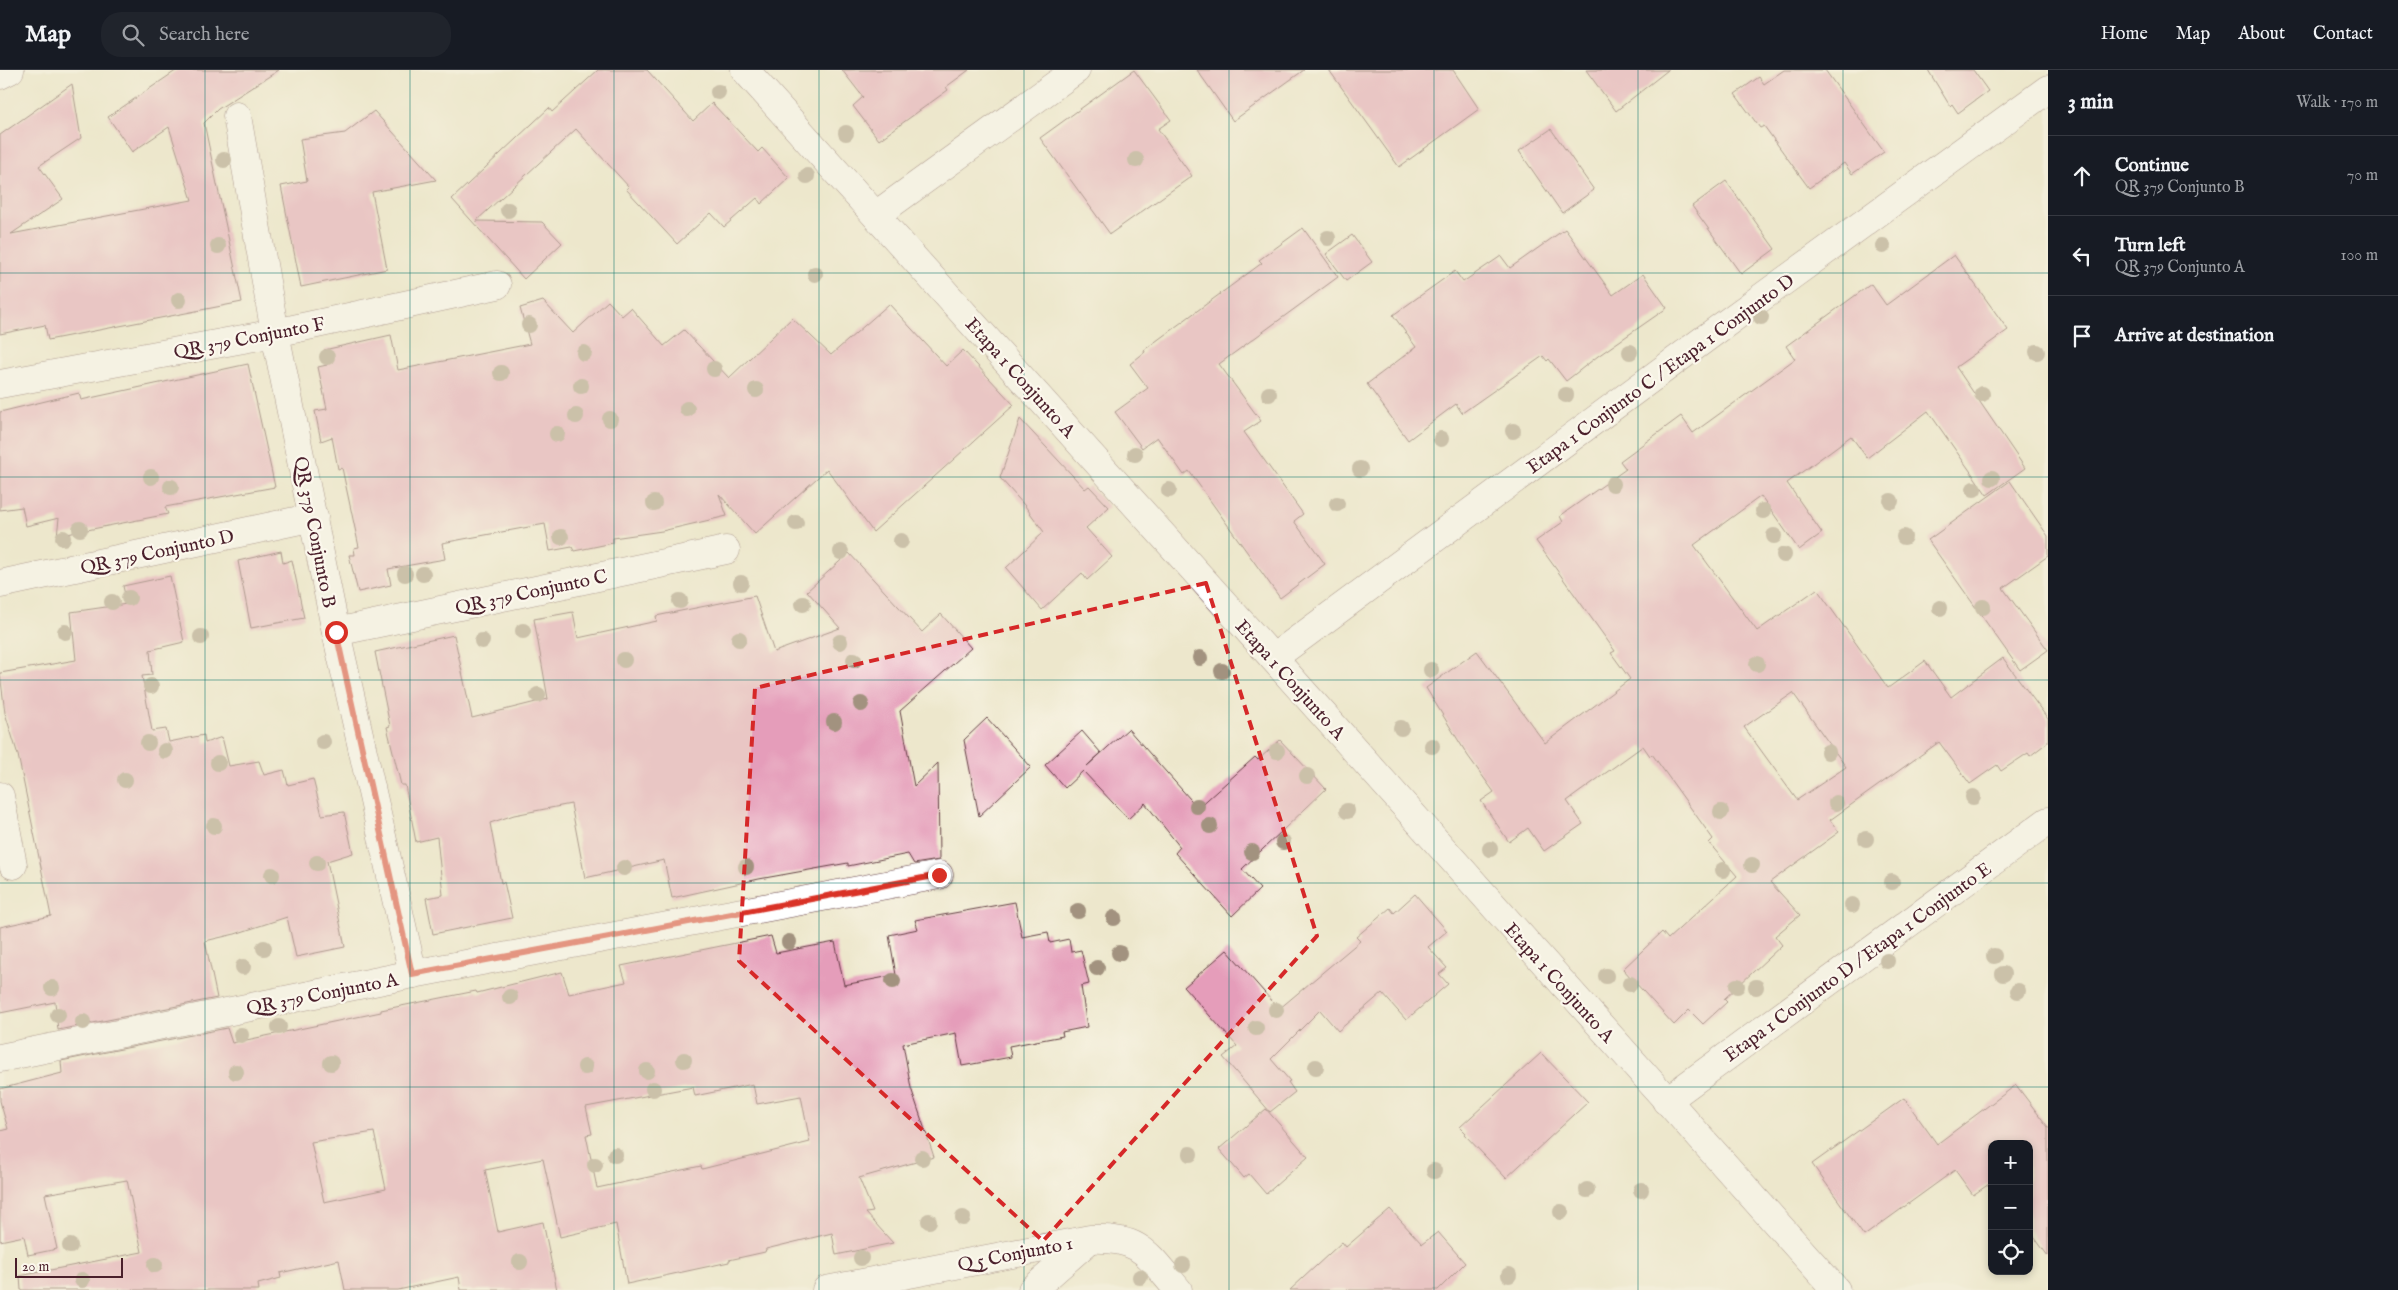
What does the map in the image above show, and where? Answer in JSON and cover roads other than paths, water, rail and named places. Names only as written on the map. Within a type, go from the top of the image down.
[{"type":"street","points":[[0,75],[10,70]]},
{"type":"street","name":"Etapa 1 Conjunto A","points":[[745,70],[1274,658],[1836,1290]]},
{"type":"street","points":[[876,215],[1076,70]]},
{"type":"street","name":"Etapa 1 Conjunto C / Etapa 1 Conjunto D","points":[[1274,658],[1694,347],[2048,89]]},
{"type":"street","name":"QR 379 Conjunto B","points":[[237,116],[275,333],[336,632],[412,974]]},
{"type":"street","name":"QR 379 Conjunto F","points":[[0,384],[275,333],[497,285]]},
{"type":"street","name":"QR 379 Conjunto D","points":[[0,584],[314,517]]},
{"type":"street","name":"QR 379 Conjunto C","points":[[336,632],[726,550]]},
{"type":"street","points":[[0,796],[12,865]]},
{"type":"street","name":"Etapa 1 Conjunto D / Etapa 1 Conjunto E","points":[[1666,1101],[2048,821]]},
{"type":"street","name":"QR 379 Conjunto A","points":[[0,1058],[412,974],[939,875]]},
{"type":"street","name":"Q 5 Conjunto 1","points":[[826,1290],[1090,1239],[1113,1238],[1143,1249],[1178,1290]]},
{"type":"street","points":[[1032,1290],[1090,1239]]}]
